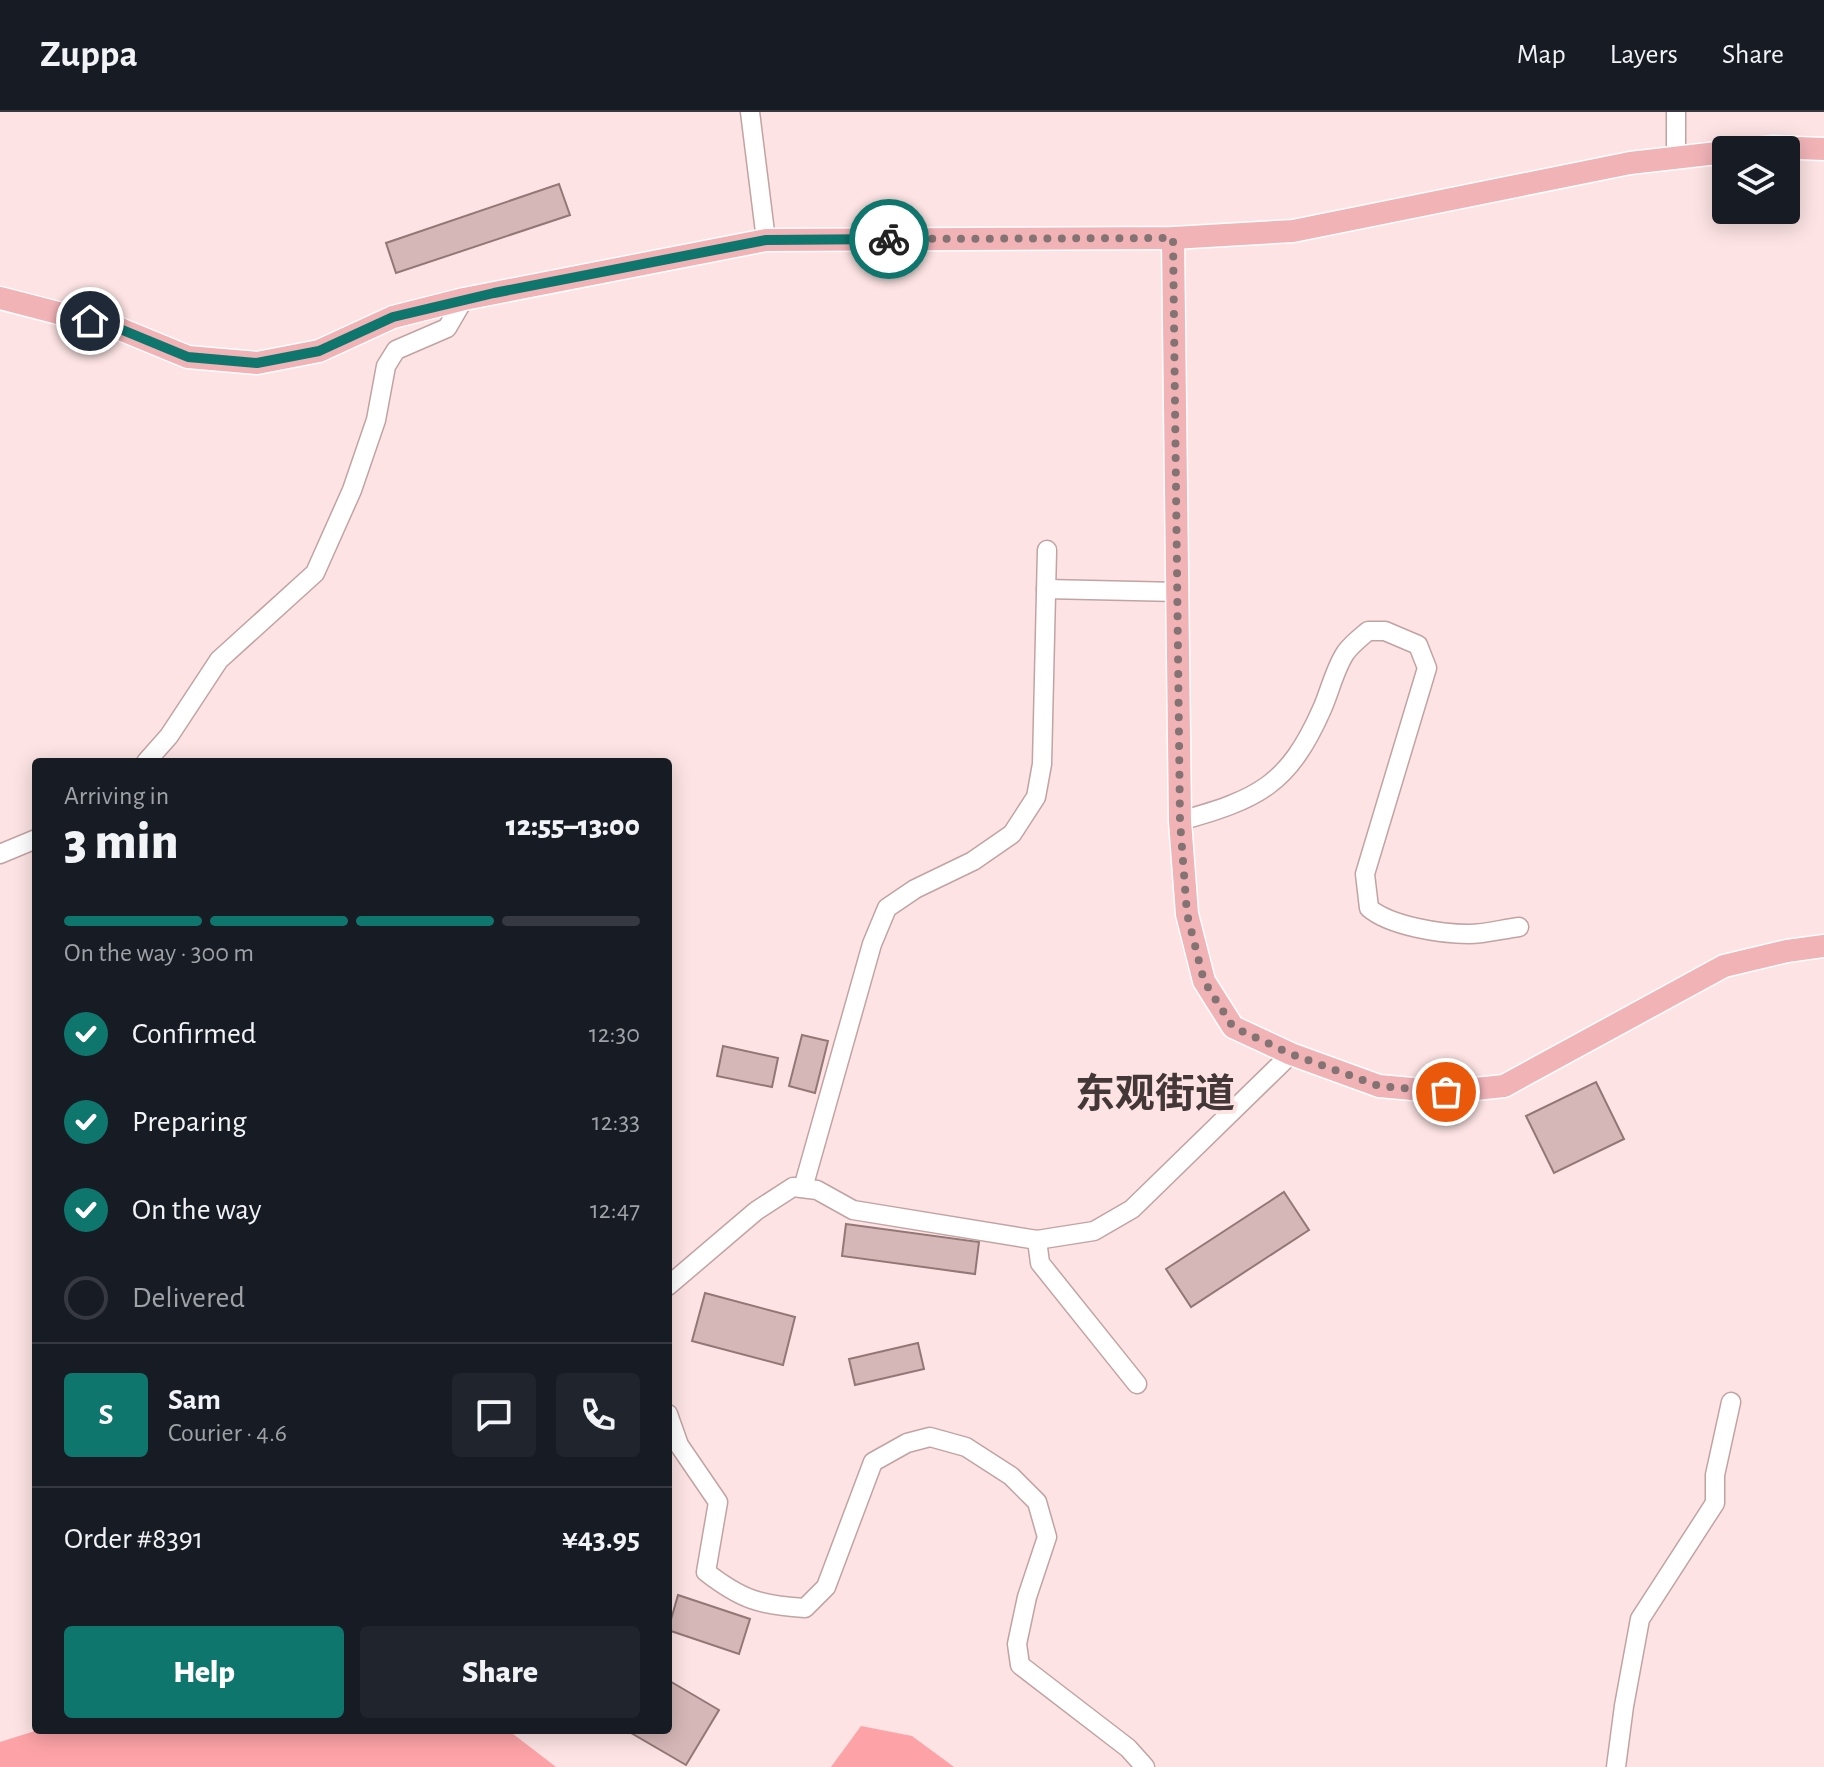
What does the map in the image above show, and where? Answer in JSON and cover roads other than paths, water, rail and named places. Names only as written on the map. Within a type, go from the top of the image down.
[{"type":"main road","points":[[1800,148],[1824,149]]},
{"type":"main road","points":[[0,298],[120,329],[188,357],[257,363],[319,351],[393,317],[464,299],[766,240],[1173,238],[1293,231],[1630,163],[1712,154]]},
{"type":"main road","points":[[1173,238],[1180,821],[1187,914],[1204,981],[1233,1027],[1291,1054],[1379,1086],[1446,1092],[1504,1086],[1724,966],[1824,946]]},
{"type":"street","points":[[750,112],[766,240]]},
{"type":"street","points":[[1676,112],[1676,158]]},
{"type":"street","points":[[150,758],[169,736],[219,660],[315,573],[352,490],[376,420],[386,366],[396,350],[447,328],[464,299]]},
{"type":"street","points":[[803,1188],[872,944],[887,908],[915,889],[973,861],[1012,834],[1036,797],[1042,764],[1047,550]]},
{"type":"street","points":[[1046,589],[1178,592]]},
{"type":"street","points":[[1180,821],[1236,806],[1261,793],[1289,767],[1321,711],[1346,653],[1368,631],[1385,631],[1418,645],[1427,668],[1365,874],[1369,908],[1380,918],[1410,926],[1470,934],[1519,927]]},
{"type":"street","points":[[0,854],[32,841]]},
{"type":"street","points":[[672,1283],[756,1211],[793,1187],[817,1190],[853,1210],[1037,1240],[1094,1231],[1132,1209],[1291,1054]]},
{"type":"street","points":[[1037,1240],[1040,1263],[1137,1384]]},
{"type":"street","points":[[1616,1767],[1640,1619],[1715,1503],[1715,1475],[1731,1402]]},
{"type":"street","points":[[672,1425],[679,1445],[718,1502],[706,1572],[730,1591],[765,1606],[805,1608],[826,1587],[873,1462],[896,1449],[930,1437],[966,1447],[1011,1476],[1037,1502],[1047,1537],[1027,1597],[1017,1644],[1020,1665],[1128,1748],[1145,1767]]},
{"type":"district","name":"东观街道","points":[[1155,1095]]}]
